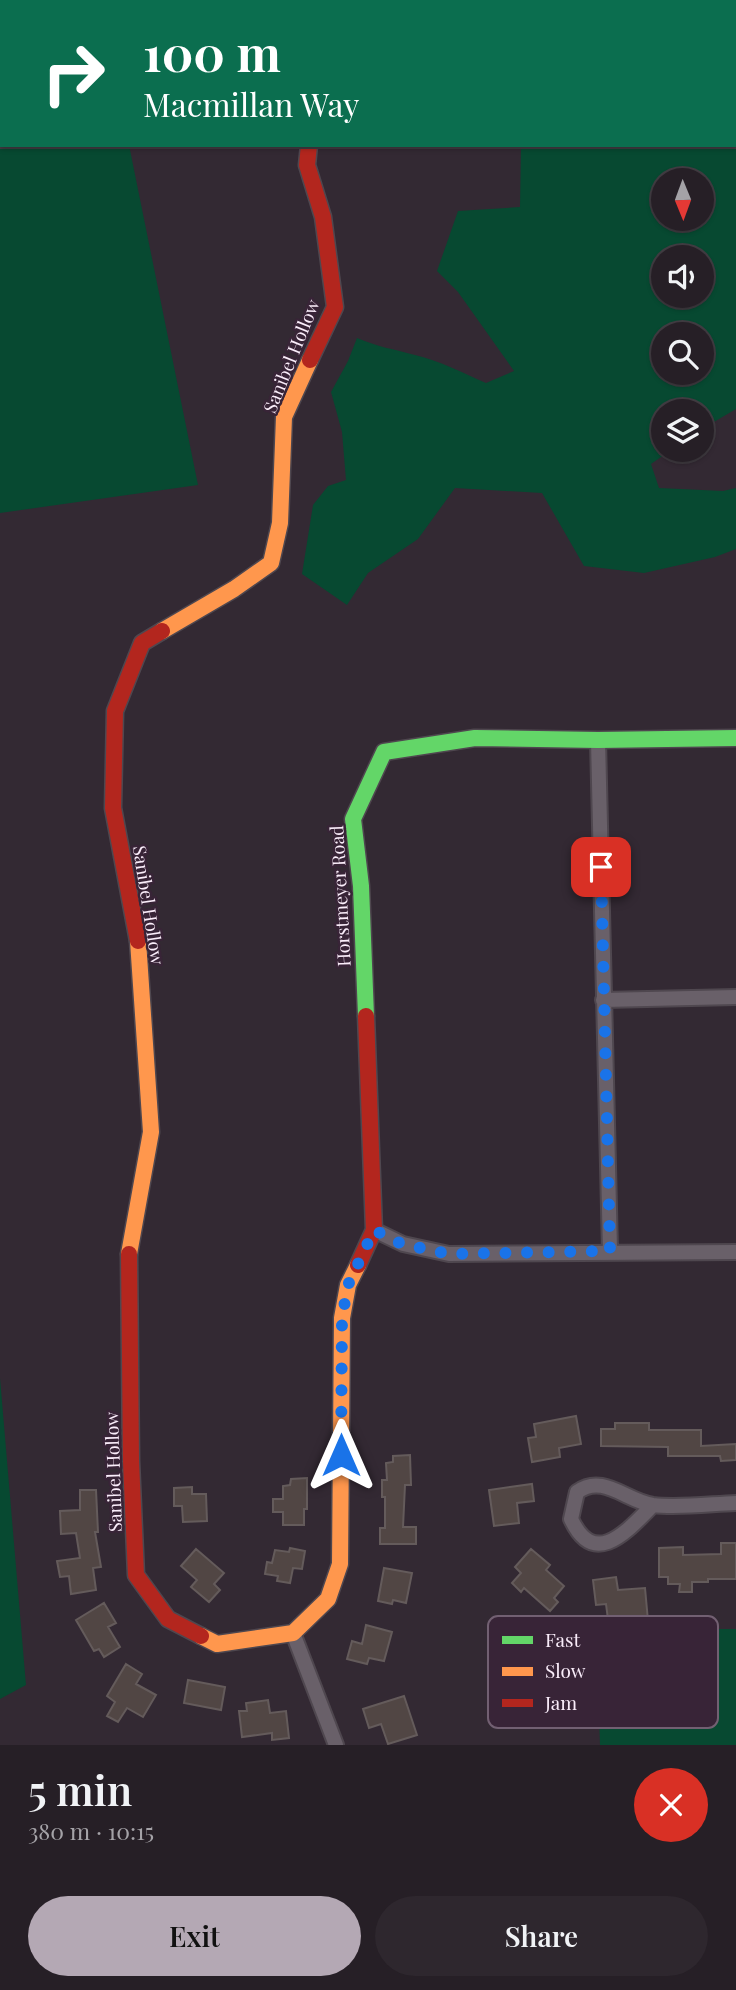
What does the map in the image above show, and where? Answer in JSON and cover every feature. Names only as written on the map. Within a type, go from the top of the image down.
[{"type":"street","name":"Sanibel Hollow","points":[[293,1633],[217,1644],[168,1619],[136,1575],[131,1461],[129,1253],[150,1132],[138,933],[113,807],[115,711],[142,643],[234,589],[271,563],[280,523],[284,417],[335,307],[323,217],[307,165],[309,147]]},
{"type":"street","name":"Horstmeyer Road","points":[[374,1230],[361,886],[353,819],[384,752],[474,738],[736,738]]},
{"type":"street","points":[[598,740],[610,1251]]},
{"type":"street","points":[[603,1000],[736,997]]},
{"type":"street","points":[[336,1745],[293,1633],[328,1599],[340,1564],[342,1318],[348,1285],[374,1230],[402,1244],[449,1254],[736,1252]]},
{"type":"street","points":[[653,1505],[617,1540],[604,1544],[591,1543],[582,1538],[571,1519],[577,1492],[586,1485],[600,1485],[653,1505],[736,1503]]},
{"type":"green space","points":[[0,147],[129,147],[198,485],[0,513]]},
{"type":"green space","points":[[521,147],[736,147],[736,409],[714,422],[714,399],[651,399],[651,462],[654,462],[651,464],[659,488],[723,491],[736,488],[736,549],[715,557],[644,573],[584,566],[542,493],[455,488],[418,539],[368,573],[347,605],[302,574],[313,505],[328,486],[346,480],[342,432],[331,392],[357,338],[433,360],[486,383],[514,371],[458,292],[437,271],[458,211],[520,207]]},
{"type":"green space","points":[[0,1378],[26,1685],[0,1699]]},
{"type":"green space","points":[[718,1629],[736,1629],[736,1745],[600,1745],[599,1728],[718,1728]]},
{"type":"building","points":[[576,1416],[581,1444],[559,1448],[560,1457],[532,1462],[528,1438],[536,1437],[534,1424]]},
{"type":"building","points":[[615,1423],[649,1423],[649,1430],[701,1430],[701,1446],[736,1444],[736,1460],[721,1461],[720,1456],[668,1456],[668,1447],[601,1446],[601,1429],[615,1429]]},
{"type":"building","points":[[410,1455],[411,1485],[405,1485],[403,1527],[416,1527],[416,1544],[380,1544],[380,1528],[385,1528],[382,1480],[387,1480],[386,1463],[393,1462],[393,1456]]},
{"type":"building","points":[[307,1478],[304,1525],[283,1525],[283,1512],[273,1512],[273,1499],[283,1499],[283,1486],[290,1485],[291,1479]]},
{"type":"building","points":[[532,1484],[534,1501],[517,1503],[519,1523],[494,1526],[489,1490]]},
{"type":"building","points":[[192,1487],[192,1494],[206,1494],[207,1521],[183,1522],[182,1506],[174,1506],[174,1488]]},
{"type":"building","points":[[80,1490],[96,1490],[98,1532],[95,1532],[101,1567],[93,1568],[96,1590],[71,1594],[69,1576],[60,1577],[57,1561],[80,1558],[76,1533],[61,1534],[60,1511],[80,1510]]},
{"type":"building","points":[[721,1543],[736,1543],[736,1579],[692,1582],[692,1592],[679,1592],[680,1584],[668,1584],[668,1577],[659,1577],[659,1548],[683,1547],[683,1555],[721,1554]]},
{"type":"building","points":[[290,1548],[305,1551],[302,1569],[293,1568],[290,1583],[277,1581],[278,1576],[265,1574],[267,1562],[272,1563],[275,1550],[289,1552]]},
{"type":"building","points":[[196,1549],[224,1573],[214,1584],[220,1590],[209,1602],[191,1587],[197,1580],[181,1566]]},
{"type":"building","points":[[531,1549],[550,1565],[546,1570],[564,1586],[554,1598],[558,1602],[550,1611],[524,1588],[521,1592],[512,1583],[521,1573],[515,1567]]},
{"type":"building","points":[[384,1568],[412,1573],[406,1603],[378,1601]]},
{"type":"building","points":[[616,1577],[618,1590],[645,1588],[648,1616],[608,1616],[606,1604],[596,1605],[593,1580]]},
{"type":"building","points":[[104,1603],[116,1623],[108,1627],[120,1647],[104,1657],[99,1649],[94,1651],[76,1620]]},
{"type":"building","points":[[366,1625],[392,1632],[384,1661],[369,1658],[367,1664],[347,1659],[352,1641],[362,1644]]},
{"type":"building","points":[[126,1664],[142,1674],[136,1684],[156,1695],[143,1717],[127,1708],[118,1722],[107,1716],[115,1702],[107,1696]]},
{"type":"building","points":[[188,1680],[225,1687],[221,1710],[184,1703]]},
{"type":"building","points":[[404,1696],[417,1735],[388,1744],[381,1724],[369,1728],[363,1709]]},
{"type":"building","points":[[268,1700],[270,1713],[286,1711],[289,1738],[272,1740],[272,1733],[242,1737],[239,1711],[247,1711],[246,1703]]},
{"type":"traffic: fast","points":[[366,1016],[361,886],[353,819],[384,752],[475,738],[736,738]]},
{"type":"traffic: slow","points":[[162,631],[234,589],[271,563],[280,523],[284,417],[310,360]]},
{"type":"traffic: slow","points":[[129,1254],[151,1132],[138,941]]},
{"type":"traffic: slow","points":[[201,1636],[217,1644],[293,1633],[328,1599],[340,1564],[342,1318],[348,1285],[358,1265]]},
{"type":"traffic: jam","points":[[309,147],[307,165],[323,217],[335,307],[310,360]]},
{"type":"traffic: jam","points":[[138,941],[113,808],[115,711],[142,643],[162,631]]},
{"type":"traffic: jam","points":[[358,1265],[374,1230],[366,1016]]},
{"type":"traffic: jam","points":[[129,1254],[131,1461],[136,1575],[168,1619],[201,1636]]},
{"type":"route","points":[[341,1455],[342,1318],[348,1285],[374,1230],[402,1244],[449,1254],[610,1251],[601,867]]}]
